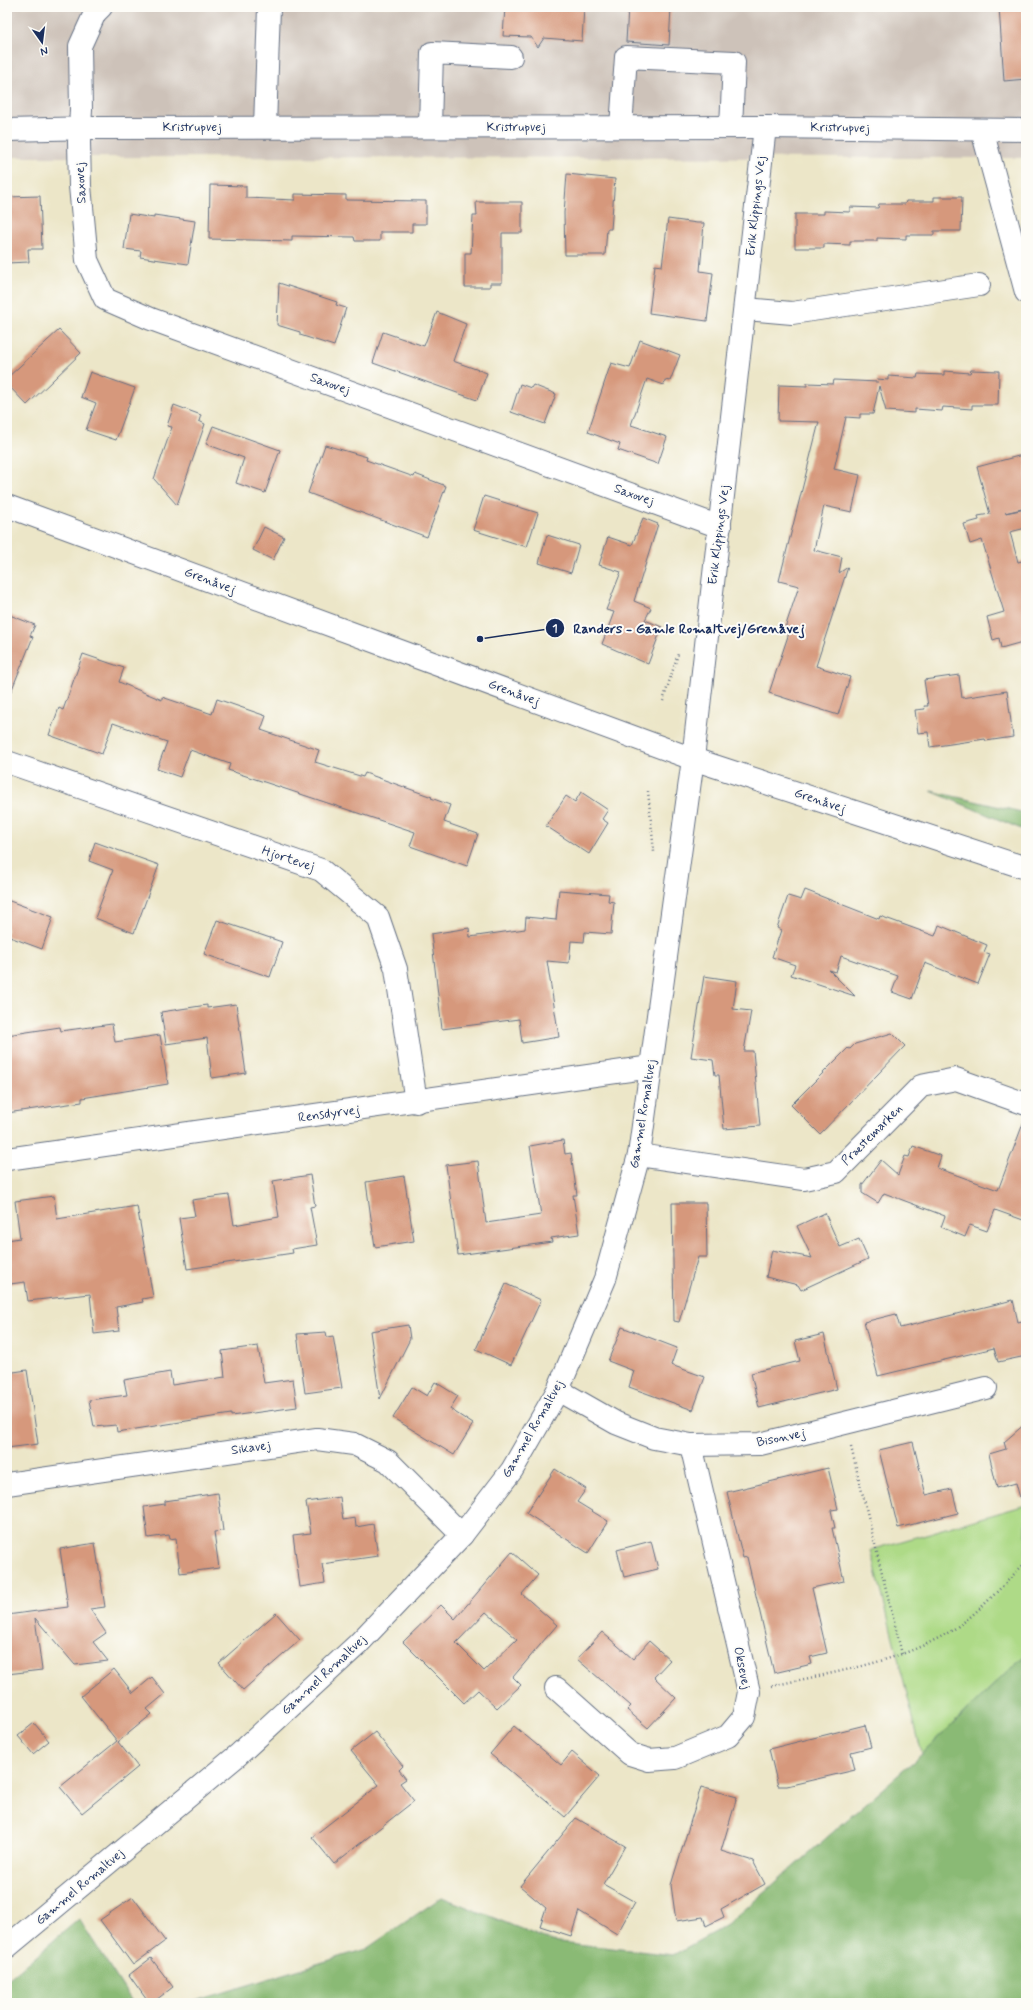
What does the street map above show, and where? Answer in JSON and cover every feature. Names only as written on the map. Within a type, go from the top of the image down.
[{"type":"street","name":"Saxovej","points":[[101,7],[96,13],[80,46],[81,128],[79,142],[80,186],[87,260],[105,299],[151,320],[720,526]]},
{"type":"street","points":[[265,127],[268,7]]},
{"type":"street","points":[[430,127],[432,53],[511,57]]},
{"type":"street","points":[[621,127],[626,57],[734,62],[731,127]]},
{"type":"street","name":"Kristrupvej","points":[[7,130],[265,127],[765,127],[1026,130]]},
{"type":"street","name":"Erik Klippings Vej","points":[[693,759],[765,127]]},
{"type":"street","points":[[982,130],[1026,292]]},
{"type":"street","points":[[745,310],[792,313],[979,285]]},
{"type":"street","name":"Grenåvej","points":[[7,506],[693,759],[1026,868]]},
{"type":"street","name":"Gammel Romaltvej","points":[[7,1947],[238,1755],[358,1644],[462,1536],[512,1470],[558,1390],[605,1279],[639,1155],[693,759]]},
{"type":"street","name":"Hjortevej","points":[[7,762],[321,870],[378,917],[396,969],[416,1102]]},
{"type":"street","name":"Rensdyrvej","points":[[7,1159],[416,1102],[651,1067]]},
{"type":"street","name":"Præstemarken","points":[[639,1155],[804,1179],[836,1172],[922,1086],[956,1079],[1026,1104]]},
{"type":"street","name":"Bisonvej","points":[[558,1390],[616,1423],[654,1438],[691,1445],[760,1444],[986,1388]]},
{"type":"street","name":"Sikavej","points":[[7,1484],[317,1438],[354,1444],[388,1462],[462,1536]]},
{"type":"street","name":"Oksevej","points":[[556,1688],[630,1754],[649,1760],[675,1758],[728,1736],[744,1717],[749,1692],[691,1445]]},
{"type":"path","points":[[648,791],[654,857]]},
{"type":"path","points":[[845,1423],[902,1654]]},
{"type":"path","points":[[749,1692],[902,1654],[945,1635],[974,1613],[1026,1562]]},
{"type":"shaded area","points":[[7,7],[1026,7],[1026,158],[7,157]]},
{"type":"green space","points":[[931,791],[1026,813],[1026,831]]},
{"type":"green space","points":[[1026,1505],[1026,1654],[922,1754],[871,1550]]},
{"type":"green space","points":[[1026,1654],[1026,2003],[189,2003],[366,1949],[442,1897],[551,1941],[673,1955],[727,1925],[922,1754]]},
{"type":"green space","points":[[79,1919],[133,2003],[7,2003],[7,1980]]},
{"type":"building","points":[[505,7],[584,7],[582,41],[544,38],[538,47],[531,37],[503,36]]},
{"type":"building","points":[[628,7],[671,7],[669,45],[626,42]]},
{"type":"building","points":[[999,7],[1026,7],[1026,79],[1004,81]]},
{"type":"building","points":[[567,174],[615,179],[611,229],[607,229],[605,255],[565,255],[564,213]]},
{"type":"building","points":[[210,185],[246,186],[246,198],[295,200],[295,194],[346,195],[346,200],[426,201],[426,224],[412,224],[412,232],[380,232],[380,241],[355,241],[354,237],[292,236],[292,241],[209,239]]},
{"type":"building","points":[[40,196],[42,249],[28,249],[29,262],[7,263],[7,197]]},
{"type":"building","points":[[934,197],[962,197],[961,231],[934,231],[934,235],[906,235],[906,239],[877,238],[877,241],[850,241],[850,245],[824,244],[824,248],[795,248],[795,214],[824,214],[824,211],[850,212],[850,207],[878,208],[879,204],[905,204],[906,201],[934,201]]},
{"type":"building","points":[[476,202],[522,202],[522,233],[502,233],[502,283],[490,283],[490,287],[465,287],[465,253],[471,253],[473,216],[477,216]]},
{"type":"building","points":[[129,214],[154,218],[154,215],[195,221],[188,264],[140,257],[141,251],[124,249]]},
{"type":"building","points":[[668,219],[704,223],[700,271],[713,273],[707,321],[649,313],[655,265],[662,266]]},
{"type":"building","points":[[279,283],[337,302],[336,305],[346,308],[334,346],[300,335],[300,332],[277,325]]},
{"type":"building","points":[[437,312],[466,324],[453,361],[487,373],[477,400],[373,363],[383,332],[424,346]]},
{"type":"building","points":[[59,330],[81,353],[27,405],[7,384],[7,378]]},
{"type":"building","points":[[640,340],[680,355],[670,381],[665,380],[664,385],[647,379],[631,425],[667,437],[658,464],[618,450],[620,444],[588,432],[611,363],[630,368]]},
{"type":"building","points":[[971,370],[999,371],[998,405],[972,405],[972,409],[943,407],[942,411],[915,409],[915,413],[886,411],[879,386],[873,414],[860,414],[860,418],[846,417],[834,469],[860,475],[852,512],[824,506],[814,550],[842,557],[839,573],[848,567],[816,666],[850,677],[838,715],[769,693],[789,633],[786,632],[787,629],[785,628],[799,586],[779,581],[819,422],[778,421],[779,385],[807,386],[807,383],[833,384],[834,380],[878,382],[877,379],[888,380],[888,376],[917,378],[918,374],[944,375],[944,371],[970,373]]},
{"type":"building","points":[[90,372],[135,388],[116,440],[86,430],[96,403],[81,397]]},
{"type":"building","points":[[520,384],[531,388],[533,385],[556,394],[545,424],[511,412]]},
{"type":"building","points":[[174,405],[201,415],[199,421],[205,424],[177,505],[154,479],[172,427],[167,426]]},
{"type":"building","points":[[213,426],[280,450],[265,493],[236,483],[244,458],[206,444]]},
{"type":"building","points":[[325,445],[367,457],[366,460],[414,477],[415,474],[446,486],[427,537],[308,493]]},
{"type":"building","points":[[1026,454],[1026,508],[1005,513],[1026,509],[1026,528],[1010,532],[1018,562],[1026,560],[1026,641],[1001,648],[999,638],[993,640],[987,617],[1004,612],[982,540],[970,544],[964,524],[979,520],[978,516],[990,514],[977,467]]},
{"type":"building","points":[[484,496],[538,513],[527,547],[473,530]]},
{"type":"building","points":[[643,518],[658,524],[634,601],[651,608],[645,620],[662,627],[648,664],[602,644],[614,612],[606,610],[621,572],[599,565],[608,537],[632,545]]},
{"type":"building","points":[[264,527],[284,537],[273,560],[253,550]]},
{"type":"building","points":[[547,535],[579,545],[571,573],[539,563]]},
{"type":"building","points":[[7,614],[35,625],[30,636],[33,637],[8,699]]},
{"type":"building","points":[[83,654],[124,668],[119,682],[162,700],[162,697],[212,714],[217,699],[266,716],[261,730],[319,750],[315,762],[363,777],[365,773],[450,805],[444,822],[478,834],[467,866],[410,846],[415,832],[228,770],[230,764],[190,750],[180,777],[157,769],[167,742],[113,723],[102,754],[49,735],[59,708],[63,710]]},
{"type":"building","points":[[959,675],[962,698],[1007,691],[1013,737],[986,741],[985,739],[930,747],[928,732],[918,733],[915,710],[925,709],[924,706],[928,706],[924,680]]},
{"type":"building","points":[[581,792],[608,810],[602,819],[608,823],[589,854],[546,826],[566,796],[575,802]]},
{"type":"building","points":[[95,842],[159,865],[134,933],[95,918],[113,870],[89,861]]},
{"type":"building","points":[[559,890],[609,894],[608,901],[614,902],[611,934],[585,932],[584,942],[571,941],[569,963],[547,961],[559,1037],[522,1043],[519,1019],[442,1029],[431,934],[469,928],[470,937],[525,929],[526,917],[556,920]]},
{"type":"building","points":[[805,890],[879,919],[880,916],[935,936],[939,925],[987,945],[984,952],[990,954],[978,984],[925,963],[912,999],[892,992],[898,976],[841,956],[836,972],[829,970],[855,996],[791,975],[795,965],[772,957],[781,930],[777,928],[788,896],[801,900]]},
{"type":"building","points":[[7,900],[53,917],[42,949],[7,936]]},
{"type":"building","points":[[217,920],[282,942],[270,977],[204,954]]},
{"type":"building","points":[[704,976],[737,981],[733,1009],[751,1011],[744,1051],[753,1051],[760,1126],[724,1129],[719,1075],[715,1075],[713,1060],[691,1057]]},
{"type":"building","points":[[236,1004],[246,1073],[212,1078],[207,1038],[166,1044],[161,1012],[207,1005],[207,1008]]},
{"type":"building","points":[[112,1024],[115,1042],[160,1035],[168,1084],[82,1098],[82,1102],[7,1113],[7,1035],[60,1027],[61,1031]]},
{"type":"building","points":[[892,1033],[905,1046],[820,1134],[791,1105],[848,1048],[850,1049],[855,1044]]},
{"type":"building","points":[[1024,1121],[1026,1122],[1026,1221],[995,1210],[987,1231],[970,1225],[965,1237],[941,1227],[945,1216],[884,1193],[878,1203],[862,1193],[862,1185],[881,1160],[898,1175],[905,1156],[909,1157],[913,1146],[941,1156],[937,1168],[998,1190]]},
{"type":"building","points":[[563,1140],[565,1154],[571,1153],[577,1195],[573,1195],[579,1234],[551,1238],[552,1242],[458,1255],[446,1165],[478,1161],[486,1223],[541,1215],[530,1146]]},
{"type":"building","points":[[310,1175],[315,1206],[310,1207],[317,1245],[292,1249],[293,1253],[187,1269],[179,1218],[195,1216],[192,1200],[229,1195],[234,1225],[279,1217],[273,1181]]},
{"type":"building","points":[[404,1176],[414,1241],[375,1247],[366,1182]]},
{"type":"building","points":[[54,1196],[57,1219],[137,1206],[153,1297],[142,1299],[143,1302],[116,1307],[119,1331],[94,1334],[90,1294],[28,1301],[25,1282],[10,1284],[7,1240],[20,1238],[15,1201]]},
{"type":"building","points":[[672,1203],[706,1203],[707,1257],[698,1257],[679,1322],[674,1321]]},
{"type":"building","points":[[825,1213],[840,1247],[859,1239],[868,1259],[801,1290],[798,1285],[766,1277],[772,1250],[812,1258],[797,1226]]},
{"type":"building","points":[[506,1284],[541,1300],[511,1365],[476,1349]]},
{"type":"building","points":[[1013,1300],[1018,1322],[1026,1320],[1026,1356],[998,1362],[994,1348],[878,1376],[864,1322],[896,1314],[900,1328]]},
{"type":"building","points":[[408,1325],[410,1339],[380,1399],[370,1331]]},
{"type":"building","points":[[622,1327],[677,1348],[671,1365],[705,1377],[693,1410],[629,1387],[634,1371],[608,1361]]},
{"type":"building","points":[[326,1332],[327,1337],[333,1336],[342,1388],[305,1393],[297,1334]]},
{"type":"building","points":[[824,1334],[837,1389],[759,1408],[751,1373],[800,1361],[795,1341]]},
{"type":"building","points":[[258,1346],[264,1383],[293,1379],[297,1407],[231,1416],[231,1414],[117,1432],[116,1425],[94,1427],[89,1400],[127,1395],[124,1380],[170,1372],[172,1385],[225,1377],[222,1351]]},
{"type":"building","points":[[27,1370],[38,1444],[7,1448],[7,1373]]},
{"type":"building","points":[[435,1382],[458,1396],[450,1409],[473,1424],[454,1455],[393,1418],[412,1387],[427,1396]]},
{"type":"building","points":[[1026,1423],[1026,1497],[1020,1498],[1016,1483],[997,1488],[989,1454],[1006,1449],[1004,1442]]},
{"type":"building","points":[[913,1442],[926,1495],[952,1489],[958,1513],[898,1528],[879,1450]]},
{"type":"building","points":[[828,1468],[838,1509],[831,1510],[835,1528],[832,1528],[844,1581],[812,1588],[827,1653],[810,1657],[812,1664],[774,1673],[747,1557],[743,1558],[727,1492]]},
{"type":"building","points":[[555,1469],[586,1489],[577,1502],[608,1521],[588,1553],[526,1513]]},
{"type":"building","points":[[218,1493],[223,1531],[214,1532],[219,1568],[180,1573],[176,1538],[170,1539],[169,1535],[148,1538],[144,1507],[165,1504],[165,1501]]},
{"type":"building","points":[[340,1497],[343,1520],[355,1518],[356,1527],[373,1524],[378,1556],[322,1564],[325,1583],[300,1587],[293,1535],[311,1533],[306,1502]]},
{"type":"building","points":[[651,1541],[658,1569],[624,1577],[617,1550]]},
{"type":"building","points":[[95,1543],[105,1607],[90,1609],[106,1633],[93,1642],[108,1661],[75,1665],[35,1618],[42,1670],[7,1674],[7,1615],[68,1607],[60,1549]]},
{"type":"building","points":[[512,1552],[538,1575],[522,1594],[557,1625],[513,1677],[521,1685],[497,1708],[478,1690],[464,1703],[403,1642],[441,1605],[455,1619]],"holes":[[[486,1612],[517,1639],[484,1671],[456,1643]]]},
{"type":"building","points":[[276,1613],[300,1640],[243,1690],[219,1663]]},
{"type":"building","points":[[602,1632],[633,1659],[649,1641],[670,1660],[654,1677],[676,1698],[648,1728],[627,1710],[631,1706],[577,1659]]},
{"type":"building","points":[[114,1669],[133,1693],[152,1677],[165,1694],[147,1709],[152,1714],[118,1742],[138,1767],[82,1813],[60,1787],[117,1741],[81,1696]]},
{"type":"building","points":[[34,1723],[49,1741],[33,1754],[18,1736]]},
{"type":"building","points":[[865,1725],[871,1747],[851,1752],[855,1770],[787,1786],[778,1786],[769,1749]]},
{"type":"building","points":[[514,1726],[561,1765],[572,1752],[600,1776],[565,1817],[490,1754]]},
{"type":"building","points":[[375,1732],[403,1766],[399,1770],[406,1779],[400,1783],[414,1801],[334,1864],[312,1837],[379,1785],[351,1751]]},
{"type":"building","points":[[701,1787],[737,1797],[721,1851],[753,1861],[765,1884],[721,1909],[724,1917],[706,1926],[703,1917],[676,1921],[671,1885]]},
{"type":"building","points":[[576,1818],[625,1846],[603,1884],[635,1902],[617,1934],[579,1911],[571,1936],[540,1926],[546,1908],[520,1886]]},
{"type":"building","points":[[133,1897],[165,1941],[133,1965],[100,1920]]},
{"type":"building","points":[[151,1958],[173,1987],[152,2003],[149,2003],[129,1975]]},
{"type":"place","name":"Randers - Gamle Romaltvej/Grenåvej","points":[[480,639]]}]
